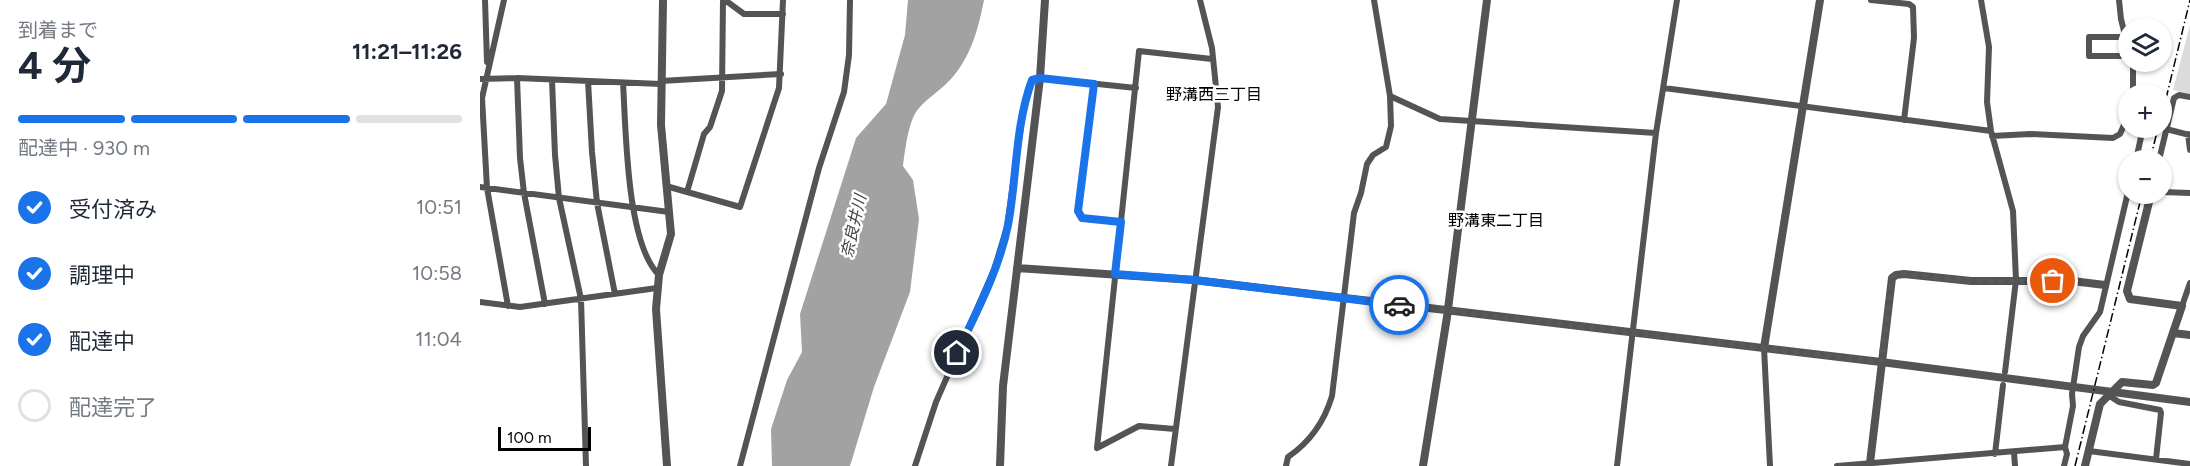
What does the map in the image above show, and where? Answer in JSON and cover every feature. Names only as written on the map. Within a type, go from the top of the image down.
[{"type":"street","points":[[485,0],[482,98],[484,188],[508,306]]},
{"type":"street","points":[[484,76],[504,0]]},
{"type":"street","points":[[663,0],[661,125],[670,241],[658,275],[656,309],[667,466]]},
{"type":"street","points":[[724,0],[744,14],[783,14]]},
{"type":"street","points":[[687,192],[704,134],[710,127],[722,91],[724,0]]},
{"type":"street","points":[[666,186],[740,207],[779,88],[783,0]]},
{"type":"street","points":[[740,466],[819,168],[844,92],[849,55],[850,0]]},
{"type":"street","points":[[1000,466],[1003,386],[1040,78],[1045,0]]},
{"type":"street","points":[[1171,466],[1218,107],[1212,48],[1200,0]]},
{"type":"street","points":[[1286,466],[1288,458],[1306,445],[1327,412],[1332,396],[1354,213],[1361,193],[1366,164],[1373,155],[1386,147],[1390,136],[1390,96],[1374,0]]},
{"type":"street","points":[[1423,466],[1448,311],[1487,0]]},
{"type":"street","points":[[1617,466],[1656,133],[1677,0]]},
{"type":"street","points":[[1770,466],[1764,348],[1820,0]]},
{"type":"street","points":[[1871,0],[1909,4],[1913,7],[1914,38],[1904,120]]},
{"type":"street","points":[[1981,0],[1989,47],[1987,102],[1991,133],[2013,211],[2016,280],[2005,372]]},
{"type":"street","points":[[2119,0],[2121,18]]},
{"type":"street","points":[[2118,37],[2089,37],[2089,56],[2118,56]]},
{"type":"street","points":[[1175,429],[1139,426],[1097,448],[1139,51],[1212,59]]},
{"type":"street","points":[[484,76],[623,83],[781,74]]},
{"type":"street","points":[[517,78],[520,158],[524,193],[545,304]]},
{"type":"street","points":[[915,466],[936,402],[994,270],[1007,227],[1023,112],[1032,80],[1040,78],[1136,88]]},
{"type":"street","points":[[552,80],[559,198],[581,299],[586,466]]},
{"type":"street","points":[[588,81],[597,203],[615,294]]},
{"type":"street","points":[[623,83],[632,207],[638,233],[653,269],[658,275]]},
{"type":"street","points":[[1094,84],[1078,211],[1082,218],[1121,222]]},
{"type":"street","points":[[1664,88],[1991,133],[2113,138],[2118,135]]},
{"type":"street","points":[[2172,106],[2174,98],[2179,95],[2190,97]]},
{"type":"street","points":[[1390,96],[1440,119],[1656,133]]},
{"type":"street","points":[[2172,130],[2189,134],[2190,150]]},
{"type":"street","points":[[484,188],[669,212]]},
{"type":"street","points":[[2172,192],[2190,193]]},
{"type":"street","points":[[2064,466],[2079,347],[2083,336],[2100,312],[2125,204]]},
{"type":"street","points":[[2149,204],[2127,291],[2130,299],[2182,306]]},
{"type":"street","points":[[1017,268],[1194,280],[1881,362],[2190,402]]},
{"type":"street","points":[[1870,464],[1892,278],[1904,274],[1971,281],[2072,281],[2105,285]]},
{"type":"street","points":[[2085,466],[2100,404],[2122,382],[2153,385],[2156,383],[2190,283]]},
{"type":"street","points":[[480,302],[508,306],[545,304],[657,288]]},
{"type":"street","points":[[2173,333],[2190,335]]},
{"type":"street","points":[[1995,454],[2003,385]]},
{"type":"street","points":[[2109,395],[2119,402],[2160,410],[2156,459]]},
{"type":"street","points":[[1837,466],[2065,447]]},
{"type":"street","points":[[2089,451],[2190,464]]},
{"type":"street","points":[[2014,452],[2015,466]]},
{"type":"street","points":[[1943,458],[1944,466]]},
{"type":"shaded area","points":[[2190,25],[2190,94],[2173,90]]},
{"type":"water","name":"奈良井川","points":[[908,0],[984,0],[976,32],[963,62],[950,80],[919,108],[913,117],[909,131],[903,166],[913,180],[919,219],[910,292],[874,387],[850,466],[772,466],[771,429],[787,380],[802,352],[800,314],[856,138],[886,104],[905,35]]},
{"type":"railway","points":[[2170,84],[2190,0]]},
{"type":"railway","points":[[2152,150],[2156,138]]},
{"type":"railway","points":[[2075,466],[2140,204]]},
{"type":"way so far","points":[[1399,305],[1881,362],[1892,278],[1896,275],[1992,282],[2053,281]]},
{"type":"district","name":"野溝西三丁目","points":[[1214,94]]},
{"type":"district","name":"野溝東二丁目","points":[[1496,220]]},
{"type":"route","points":[[957,353],[994,270],[1007,227],[1023,112],[1032,80],[1040,78],[1094,84],[1078,211],[1082,218],[1121,222],[1115,274],[1194,280],[1399,305]]}]
